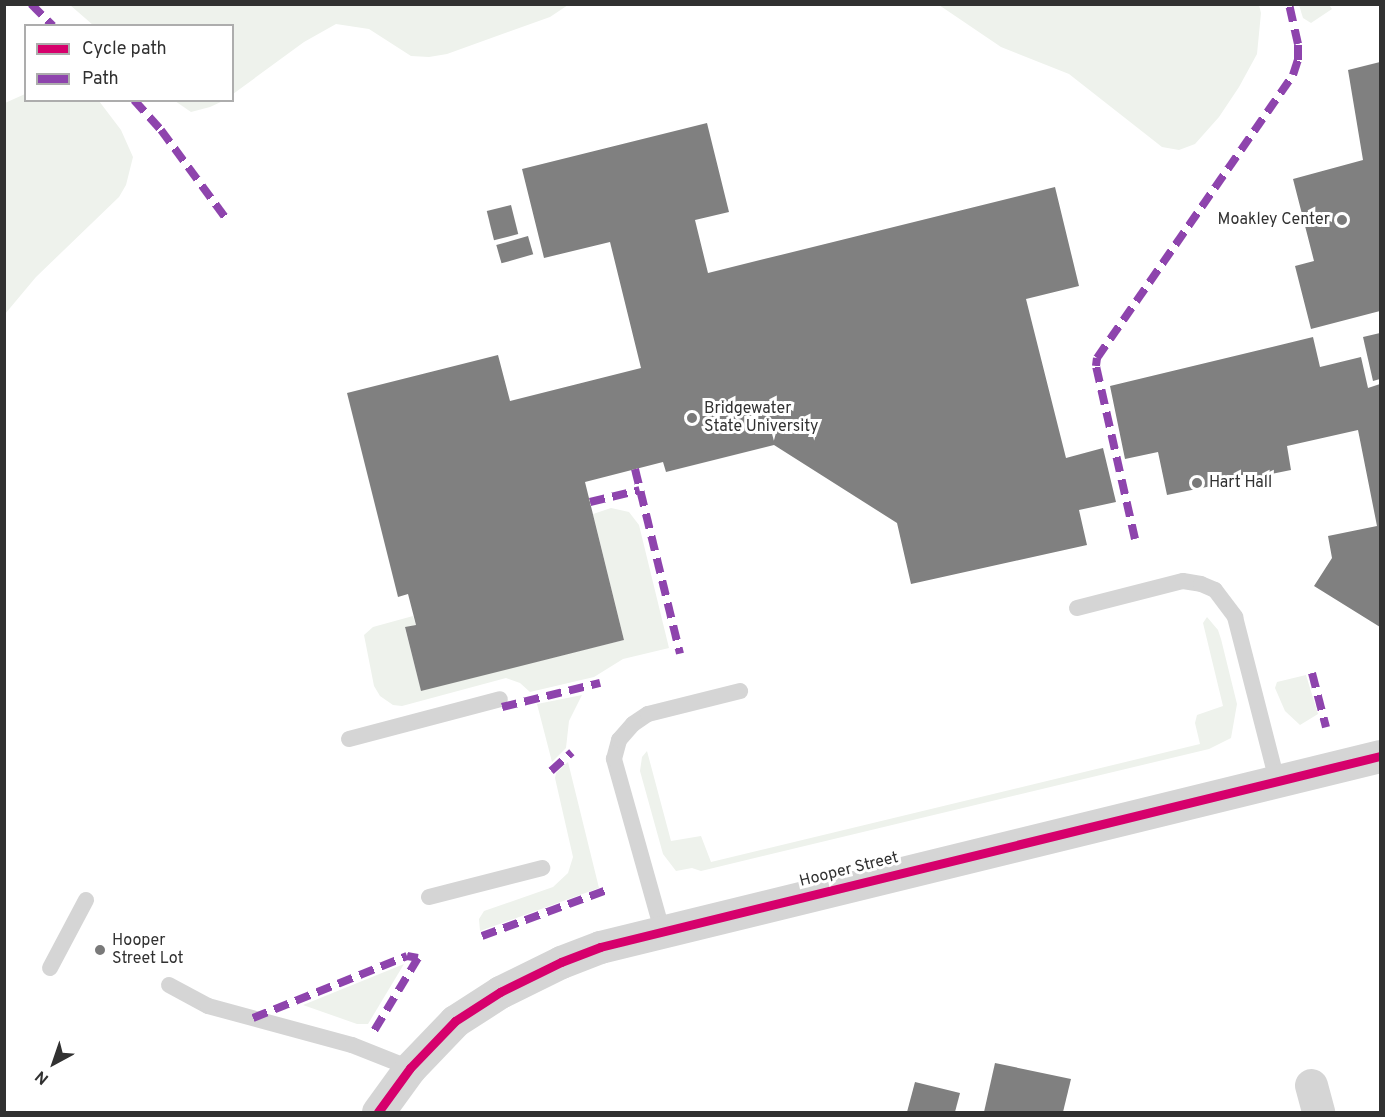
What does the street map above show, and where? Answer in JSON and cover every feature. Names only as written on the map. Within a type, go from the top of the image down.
[{"type":"street","name":"Hooper Street","points":[[378,1113],[410,1068],[455,1022],[500,992],[561,962],[600,947],[1380,756]]},
{"type":"lane","points":[[1077,608],[1183,581],[1201,584],[1215,590],[1227,602],[1235,617],[1277,780]]},
{"type":"lane","points":[[662,930],[614,759],[619,740],[633,724],[648,714],[741,691]]},
{"type":"lane","points":[[349,739],[501,699]]},
{"type":"lane","points":[[429,897],[542,868]]},
{"type":"lane","points":[[50,968],[86,900]]},
{"type":"lane","points":[[170,985],[208,1006],[352,1046],[410,1068]]},
{"type":"shaded area","points":[[70,5],[568,5],[550,17],[447,54],[429,57],[411,56],[369,29],[336,24],[304,42],[234,93],[234,24],[92,24]]},
{"type":"shaded area","points":[[939,5],[1259,5],[1261,13],[1257,54],[1239,87],[1219,117],[1195,144],[1179,150],[1162,147],[1069,74],[1001,47]]},
{"type":"shaded area","points":[[1299,5],[1329,5],[1332,9],[1311,23],[1303,18]]},
{"type":"shaded area","points":[[24,94],[24,102],[100,102],[121,130],[133,157],[126,185],[119,197],[36,277],[5,314],[5,103]]},
{"type":"shaded area","points":[[176,102],[221,102],[210,107],[191,112]]},
{"type":"shaded area","points":[[611,508],[629,512],[639,525],[669,648],[623,659],[594,677],[530,692],[520,683],[506,678],[402,706],[393,705],[380,696],[374,686],[364,635],[373,627],[413,616],[416,625],[405,628],[421,690],[624,640],[593,514]]},
{"type":"shaded area","points":[[1207,617],[1218,630],[1237,704],[1231,738],[1209,749],[701,871],[692,868],[676,871],[663,854],[640,771],[642,757],[647,751],[671,841],[701,836],[711,862],[1200,744],[1195,723],[1197,715],[1223,706],[1203,623]]},
{"type":"shaded area","points":[[1306,675],[1318,714],[1300,725],[1285,711],[1275,688],[1277,682]]},
{"type":"shaded area","points":[[582,695],[569,721],[566,748],[552,762],[537,704]]},
{"type":"shaded area","points":[[568,762],[599,888],[480,931],[479,919],[484,911],[553,887],[568,873],[573,857],[555,778],[556,773]]},
{"type":"shaded area","points":[[404,964],[368,1024],[357,1024],[303,1005]]},
{"type":"building","name":"Moakley Center","points":[[1380,62],[1380,311],[1311,329],[1295,266],[1314,261],[1293,179],[1363,160],[1348,70]]},
{"type":"building","points":[[707,123],[729,212],[695,220],[708,273],[1055,187],[1079,286],[1026,299],[1066,458],[1103,448],[1116,502],[1079,510],[1087,545],[911,584],[897,523],[774,445],[666,472],[663,462],[585,482],[624,640],[421,691],[405,627],[416,625],[408,594],[398,597],[347,393],[498,355],[510,401],[641,368],[610,242],[544,258],[522,169]]},
{"type":"building","points":[[511,205],[518,234],[494,240],[487,211]]},
{"type":"building","points":[[528,236],[533,254],[502,263],[496,245]]},
{"type":"building","points":[[1380,333],[1380,379],[1373,381],[1363,337]]},
{"type":"building","name":"Hart Hall","points":[[1313,337],[1320,367],[1361,357],[1368,388],[1380,384],[1380,627],[1314,586],[1332,558],[1328,536],[1377,526],[1358,430],[1287,446],[1291,470],[1167,495],[1158,452],[1125,459],[1110,386]]},
{"type":"building","points":[[995,1063],[1071,1079],[1063,1112],[984,1112]]},
{"type":"building","points":[[915,1082],[960,1093],[955,1112],[907,1112]]},
{"type":"marked path","points":[[31,4],[51,24]]},
{"type":"marked path","points":[[1135,539],[1096,366],[1097,358],[1293,75],[1298,60],[1298,44],[1289,4]]},
{"type":"marked path","points":[[136,102],[161,130],[225,217]]},
{"type":"marked path","points":[[635,469],[680,654]]},
{"type":"marked path","points":[[590,502],[640,490]]},
{"type":"marked path","points":[[1312,673],[1326,727]]},
{"type":"marked path","points":[[502,707],[600,683]]},
{"type":"marked path","points":[[551,771],[572,752]]},
{"type":"marked path","points":[[482,936],[607,890]]},
{"type":"marked path","points":[[253,1018],[407,956],[418,958],[374,1031]]},
{"type":"cycle path","points":[[378,1112],[410,1068],[455,1021],[500,992],[561,962],[600,947],[1380,756]]},
{"type":"place","name":"Moakley Center","points":[[1342,220]]},
{"type":"place","name":"Bridgewater State University","points":[[692,418]]},
{"type":"place","name":"Hart Hall","points":[[1197,483]]},
{"type":"place","name":"Hooper Street Lot","points":[[100,950]]}]
